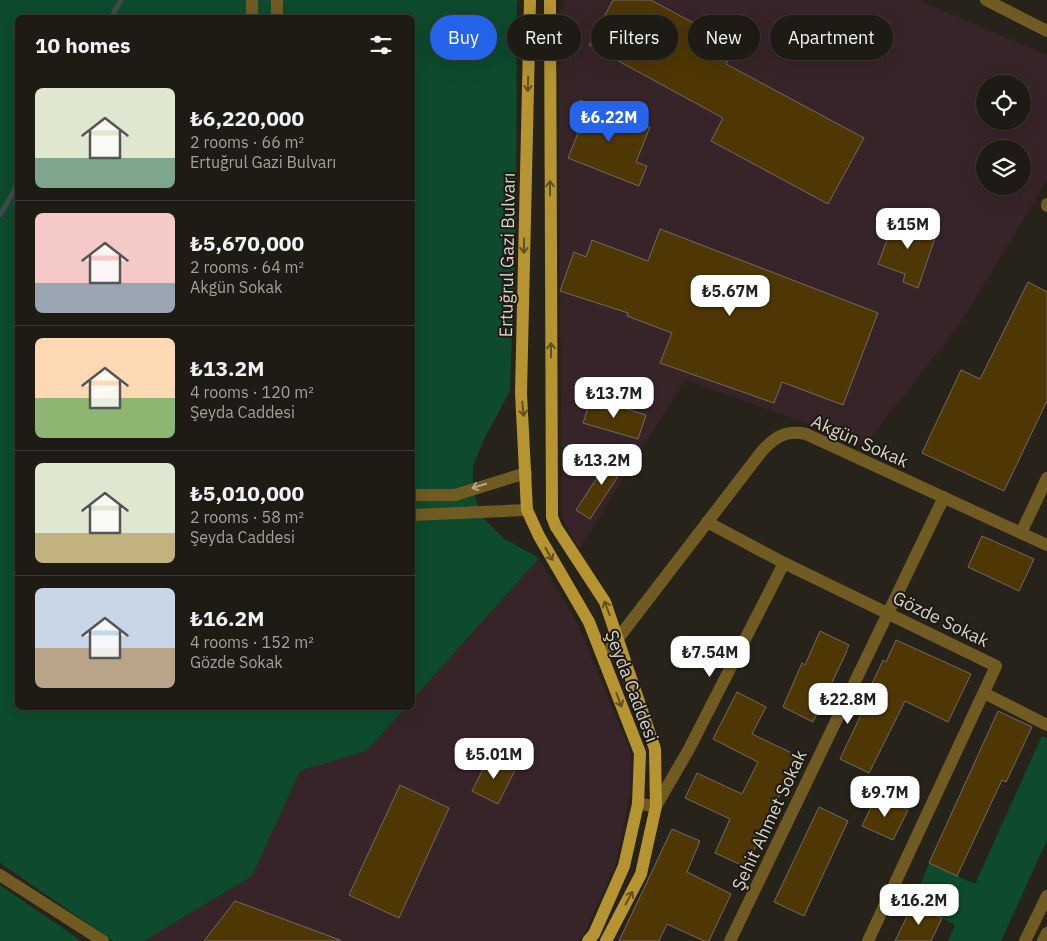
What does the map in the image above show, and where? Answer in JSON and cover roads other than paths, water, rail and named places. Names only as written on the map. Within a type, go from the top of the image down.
[{"type":"main road","name":"Ertuğrul Gazi Bulvarı","points":[[527,510],[521,393],[530,0]]},
{"type":"main road","name":"Şeyda Caddesi","points":[[550,0],[552,469],[550,504],[556,527],[605,602],[655,749],[656,806],[641,874],[606,941]]},
{"type":"main road","name":"Şeyda Caddesi","points":[[527,510],[539,536],[589,622],[640,753],[638,804],[624,866],[594,934],[588,941]]},
{"type":"street","points":[[252,0],[252,15]]},
{"type":"street","points":[[277,0],[277,15]]},
{"type":"street","points":[[986,0],[1047,31]]},
{"type":"street","name":"Akgün Sokak","points":[[603,658],[617,636],[762,451],[779,436],[794,431],[806,434],[1047,545]]},
{"type":"street","points":[[415,495],[455,495],[526,472]]},
{"type":"street","points":[[1021,533],[1047,478]]},
{"type":"street","name":"Şehit Ahmet Sokak","points":[[730,941],[944,497]]},
{"type":"street","points":[[415,515],[527,510]]},
{"type":"street","name":"Gözde Sokak","points":[[707,522],[784,563],[996,666],[868,941]]},
{"type":"street","points":[[638,804],[656,806],[689,749],[784,563]]},
{"type":"street","points":[[984,693],[1047,725]]},
{"type":"street","points":[[0,875],[103,941]]},
{"type":"street","points":[[1026,941],[1047,896]]},
{"type":"street","points":[[1043,941],[1047,933]]},
{"type":"waterway","points":[[113,15],[121,0]]},
{"type":"waterway","points":[[0,215],[15,189]]}]
